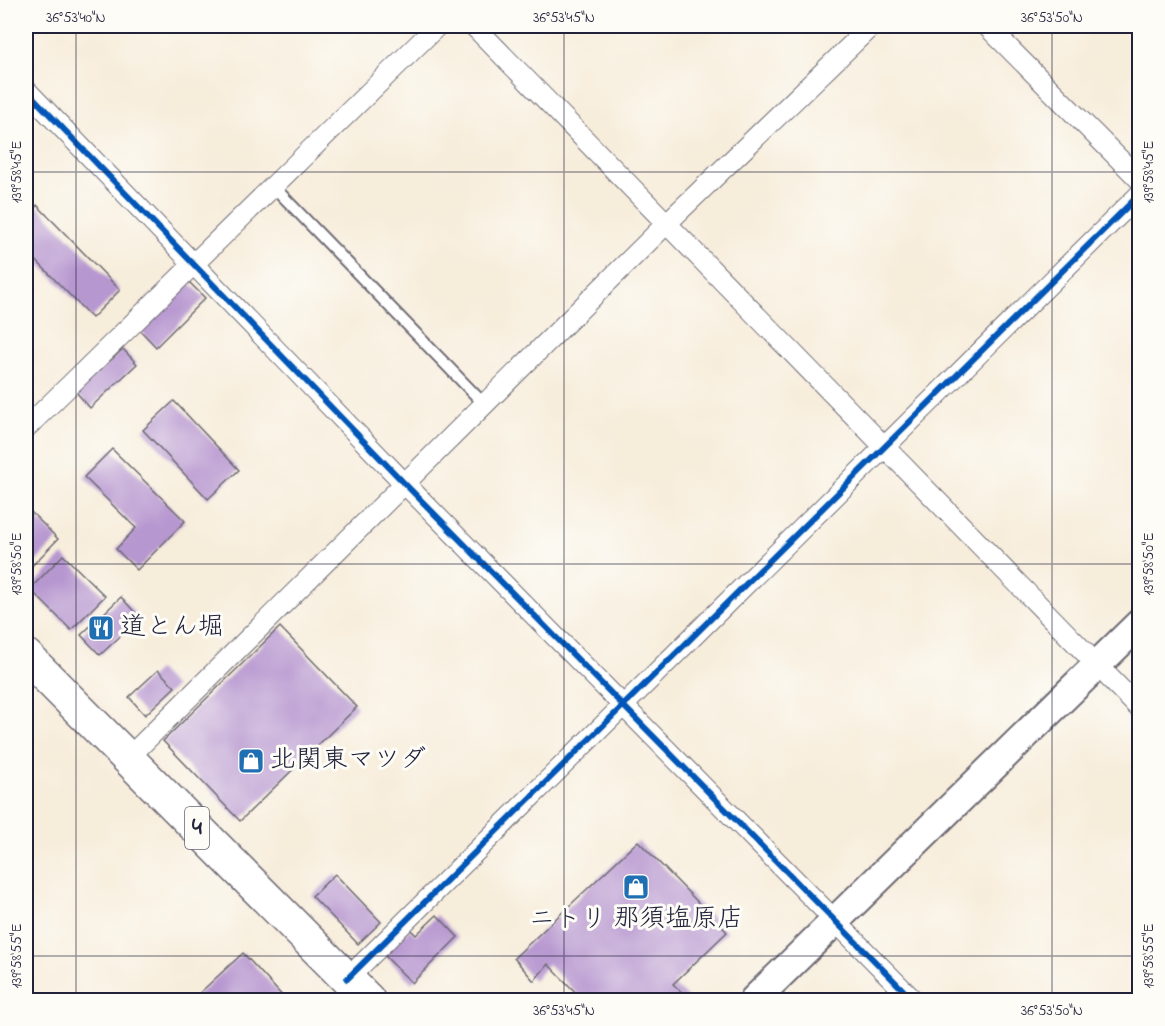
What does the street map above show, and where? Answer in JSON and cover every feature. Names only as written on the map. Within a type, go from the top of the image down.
[{"type":"highway","name":"4","points":[[26,656],[358,990]]},
{"type":"street","points":[[26,428],[192,263],[437,26]]},
{"type":"street","points":[[474,26],[1140,709]]},
{"type":"street","points":[[127,759],[666,224],[871,26]]},
{"type":"street","points":[[987,26],[1140,180]]},
{"type":"street","points":[[26,90],[621,706],[913,1000]]},
{"type":"street","points":[[358,990],[621,706],[887,447],[1140,195]]},
{"type":"street","points":[[754,1000],[1140,623]]},
{"type":"lane","points":[[272,185],[484,405]]},
{"type":"building","points":[[37,205],[120,290],[92,318],[26,250],[26,217]]},
{"type":"building","points":[[187,280],[205,298],[156,347],[139,329]]},
{"type":"building","points":[[123,349],[137,364],[90,408],[76,392]]},
{"type":"building","points":[[174,401],[239,470],[208,499],[143,430]]},
{"type":"building","points":[[112,449],[185,521],[137,570],[116,549],[136,528],[84,477]]},
{"type":"building","points":[[26,507],[58,539],[26,572]]},
{"type":"building","points":[[63,555],[105,596],[71,630],[30,589]]},
{"type":"building","points":[[121,597],[140,618],[100,655],[81,635]]},
{"type":"building","points":[[280,627],[357,707],[240,821],[163,741]]},
{"type":"building","points":[[158,670],[175,687],[145,715],[129,697]]},
{"type":"building","name":"ニトリ 那須塩原店","points":[[638,841],[727,932],[673,984],[690,1000],[583,1000],[548,964],[534,981],[514,958]]},
{"type":"building","points":[[335,874],[381,922],[358,944],[312,896]]},
{"type":"building","points":[[437,915],[458,937],[412,983],[384,955],[410,929],[416,935]]},
{"type":"building","points":[[243,953],[286,1000],[192,1000]]},
{"type":"cycle path","points":[[26,90],[405,484],[913,1000]]},
{"type":"cycle path","points":[[347,979],[1140,194]]},
{"type":"place","name":"道とん堀","points":[[101,628]]},
{"type":"place","name":"北関東マツダ","points":[[251,761]]},
{"type":"place","name":"ニトリ 那須塩原店","points":[[636,887]]}]
